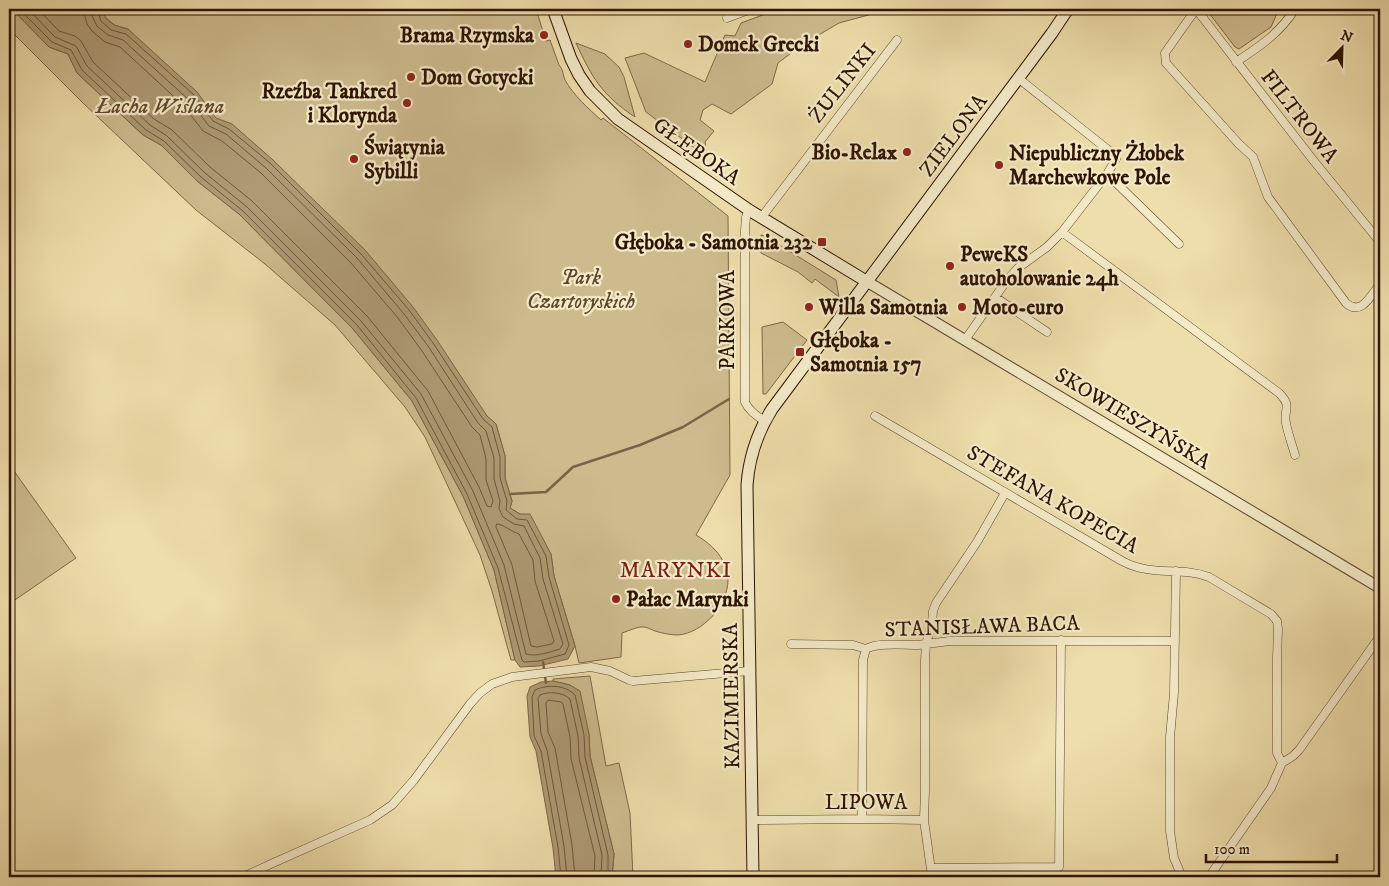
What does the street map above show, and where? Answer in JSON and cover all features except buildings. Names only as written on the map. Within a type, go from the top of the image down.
[{"type":"main road","name":"GŁĘBOKA","points":[[554,9],[570,59],[590,91],[618,119],[761,218],[866,281]]},
{"type":"main road","name":"ZIELONA","points":[[866,281],[1068,9]]},
{"type":"main road","name":"KAZIMIERSKA","points":[[752,877],[748,469],[755,442],[772,409],[866,281]]},
{"type":"street","points":[[727,18],[750,9]]},
{"type":"street","points":[[1196,9],[1165,53],[1166,63],[1253,157],[1268,197],[1346,303],[1355,309],[1359,308],[1364,305],[1380,284]]},
{"type":"street","name":"FILTROWA","points":[[1196,9],[1313,160],[1380,242]]},
{"type":"street","points":[[1236,62],[1276,33],[1295,9]]},
{"type":"street","name":"ŻULINKI","points":[[761,218],[896,40]]},
{"type":"street","points":[[965,340],[1007,280],[1018,268],[1047,247],[1062,232],[1107,174],[1116,159],[1112,153],[1018,78]]},
{"type":"street","points":[[1107,174],[1179,244]]},
{"type":"street","name":"PARKOWA","points":[[749,210],[744,230],[745,402],[748,409],[765,421]]},
{"type":"street","points":[[1062,232],[1279,393],[1286,400],[1288,409],[1285,420],[1295,454]]},
{"type":"street","name":"SKOWIESZYŃSKA","points":[[866,281],[1380,588]]},
{"type":"street","points":[[995,297],[1047,332]]},
{"type":"street","name":"STEFANA KOPECIA","points":[[875,416],[1132,566],[1142,569],[1189,571],[1209,577],[1271,614],[1277,621],[1278,629],[1278,753],[1282,763]]},
{"type":"street","points":[[924,820],[925,660],[926,644],[932,623],[933,611],[977,542],[1005,493]]},
{"type":"street","points":[[1176,570],[1174,693],[1170,736],[1170,831],[1174,858],[1182,877]]},
{"type":"street","points":[[1208,877],[1240,835],[1271,788],[1282,763],[1295,754],[1380,636]]},
{"type":"street","points":[[931,868],[1059,867],[1061,640]]},
{"type":"street","name":"STANISŁAWA BACA","points":[[791,644],[853,645],[866,649],[878,646],[950,641],[1175,641]]},
{"type":"street","points":[[862,819],[863,660],[866,649]]},
{"type":"street","points":[[243,877],[370,820],[392,805],[414,780],[480,693],[492,684],[512,676],[591,667],[610,671],[633,681],[749,672]]},
{"type":"street","name":"LIPOWA","points":[[751,820],[924,820],[932,877]]},
{"type":"green space","points":[[9,9],[12,9],[49,47],[68,54],[77,73],[143,135],[161,145],[197,181],[239,214],[353,329],[412,401],[463,496],[494,570],[515,660],[511,660],[480,555],[425,437],[405,407],[335,325],[265,264],[196,210],[83,103],[9,29]]},
{"type":"green space","name":"Park Czartoryskich","points":[[81,9],[536,9],[546,41],[550,40],[565,80],[582,102],[601,120],[603,118],[728,216],[730,475],[696,535],[718,553],[727,572],[727,589],[724,599],[712,616],[696,629],[678,635],[644,627],[630,630],[622,633],[621,657],[579,663],[554,576],[551,554],[520,514],[510,508],[512,501],[505,478],[505,456],[496,424],[217,134],[128,29],[114,25],[105,17]]},
{"type":"green space","points":[[779,9],[866,9],[872,14],[839,23],[800,46],[778,63],[772,84],[731,114],[712,104],[703,110],[700,120],[714,131],[705,142],[706,151],[704,155],[646,112],[625,58],[644,53],[705,82],[725,35],[735,36],[741,23]]},
{"type":"green space","points":[[1206,9],[1279,9],[1271,27],[1239,49],[1235,47]]},
{"type":"green space","points":[[576,43],[605,54],[619,67],[624,77],[635,117],[614,101],[599,85]]},
{"type":"green space","points":[[761,235],[836,280],[839,297],[815,279],[812,283],[798,272],[761,253]]},
{"type":"green space","points":[[783,322],[807,340],[766,394],[763,394],[762,327]]},
{"type":"green space","points":[[9,464],[76,558],[9,604]]},
{"type":"green space","points":[[590,676],[606,766],[619,763],[630,813],[633,877],[612,877],[614,854],[590,756],[589,734],[570,685],[553,681],[553,679]]},
{"type":"water","name":"Łacha Wiślana","points":[[12,9],[101,9],[108,21],[128,29],[197,92],[216,118],[232,124],[273,160],[365,250],[413,307],[487,416],[496,424],[505,456],[505,478],[512,501],[510,508],[520,514],[530,514],[551,554],[554,576],[575,646],[568,659],[539,666],[520,667],[515,660],[494,570],[463,496],[412,401],[353,329],[239,214],[197,181],[161,145],[143,135],[77,73],[68,54],[49,47]]},
{"type":"water","points":[[553,681],[570,685],[580,691],[589,734],[590,756],[614,854],[612,877],[556,877],[553,848],[536,751],[530,737],[527,696],[530,687],[541,682]]},
{"type":"waterway","points":[[510,494],[546,492],[573,467],[640,445],[683,427],[729,399]]},
{"type":"waterway","points":[[543,662],[546,683]]},
{"type":"place","name":"Brama Rzymska","points":[[544,35]]},
{"type":"place","name":"Domek Grecki","points":[[688,44]]},
{"type":"place","name":"Dom Gotycki","points":[[411,77]]},
{"type":"place","name":"Rzeźba Tankred i Klorynda","points":[[407,103]]},
{"type":"place","name":"Bio-Relax","points":[[907,152]]},
{"type":"place","name":"Świątynia Sybilli","points":[[354,159]]},
{"type":"place","name":"Niepubliczny Żłobek Marchewkowe Pole","points":[[999,165]]},
{"type":"place","name":"Głęboka - Samotnia 232","points":[[822,242]]},
{"type":"place","name":"PeweKS autoholowanie 24h","points":[[950,266]]},
{"type":"place","name":"Willa Samotnia","points":[[809,307]]},
{"type":"place","name":"Moto-euro","points":[[962,307]]},
{"type":"place","name":"Głęboka - Samotnia 157","points":[[800,352]]},
{"type":"place","name":"Pałac Marynki","points":[[616,599]]},
{"type":"district","name":"MARYNKI","points":[[676,569]]}]
